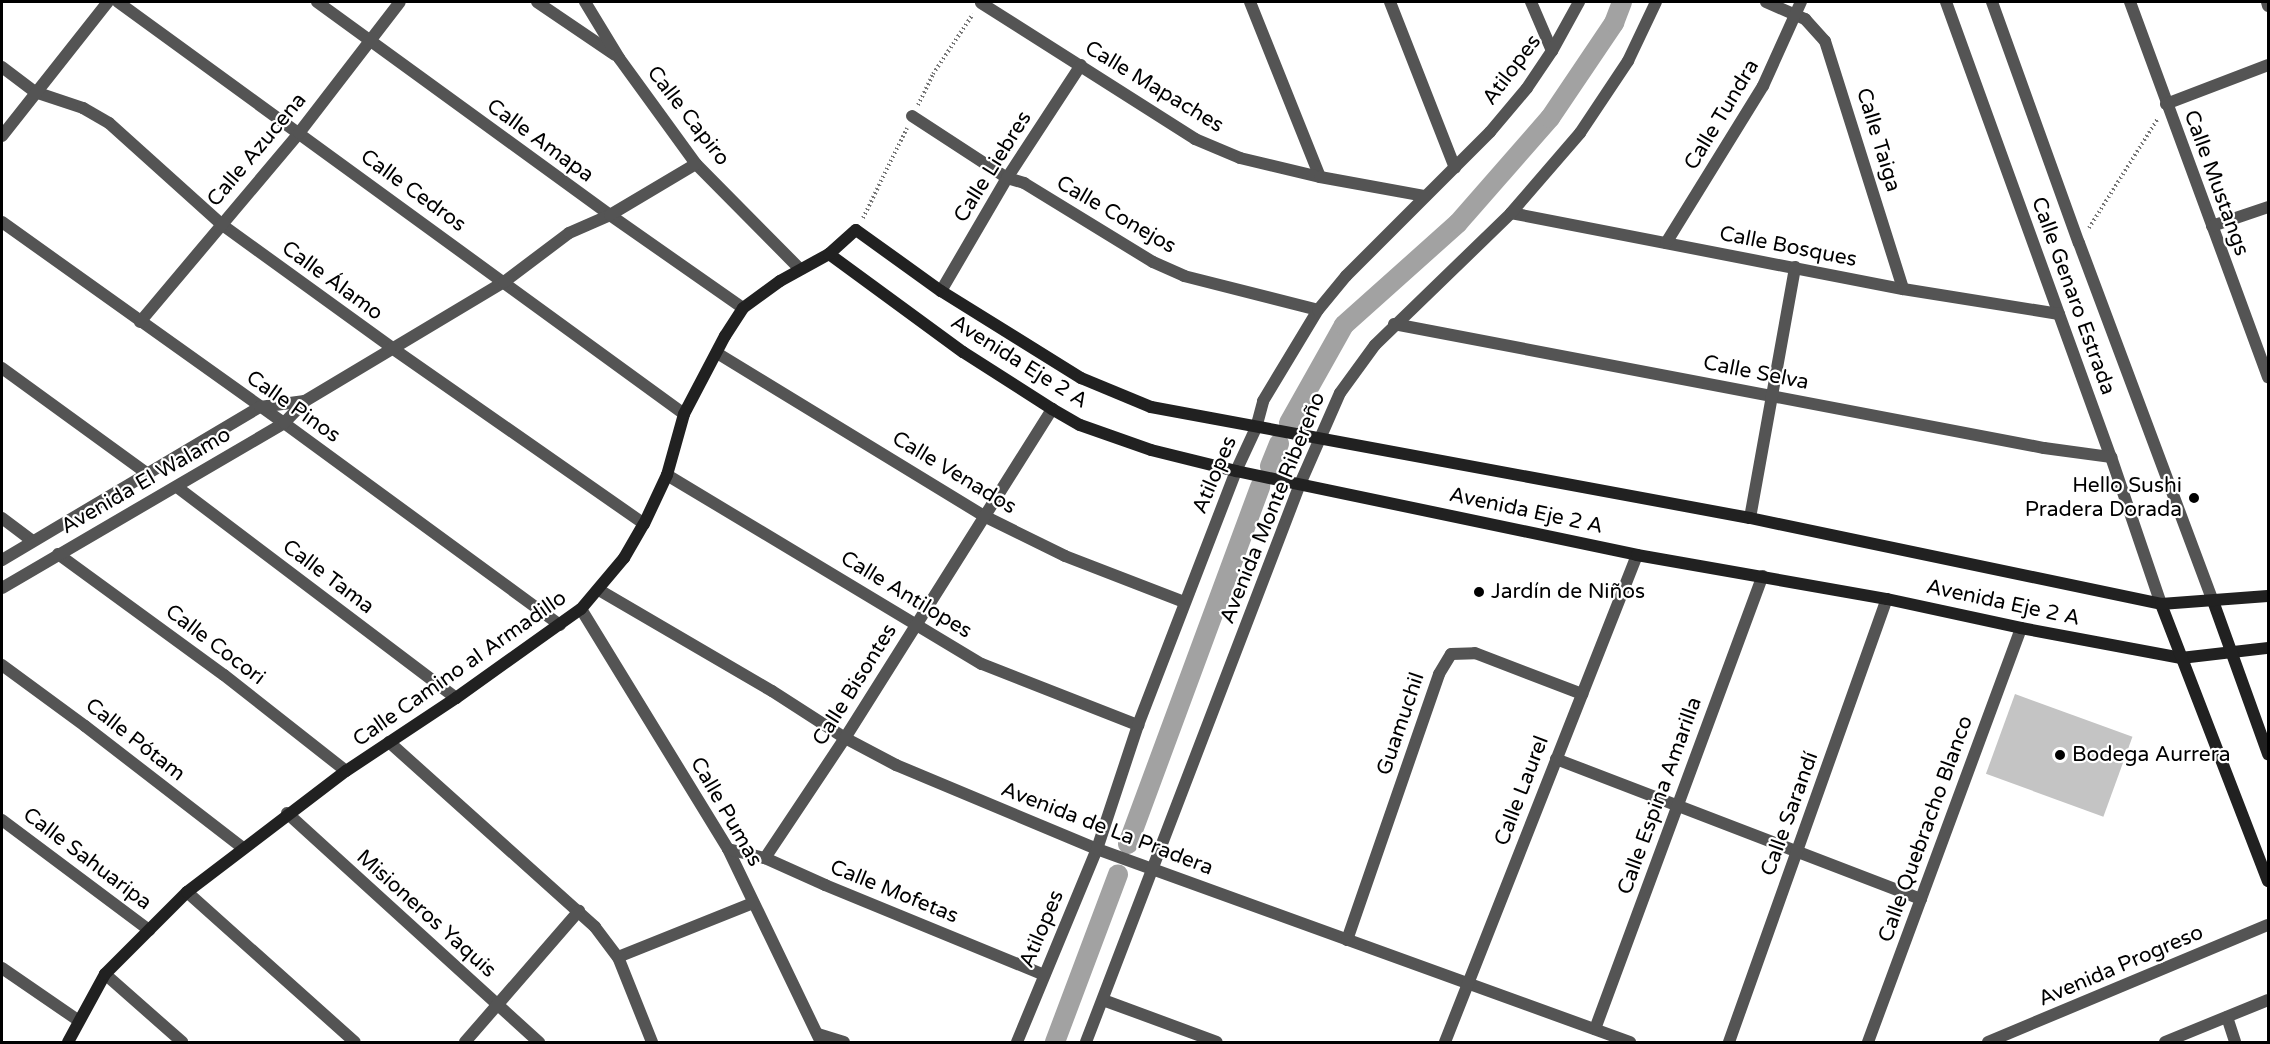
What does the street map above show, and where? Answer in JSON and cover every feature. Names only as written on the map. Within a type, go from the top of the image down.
[{"type":"street","points":[[2,136],[108,2]]},
{"type":"street","name":"Calle Cedros","points":[[118,2],[684,414]]},
{"type":"street","name":"Calle Amapa","points":[[317,2],[610,215],[743,308]]},
{"type":"street","name":"Calle Azucena","points":[[141,322],[299,133],[400,2]]},
{"type":"street","points":[[537,2],[619,58]]},
{"type":"street","name":"Calle Capiro","points":[[585,2],[619,58],[696,164],[800,269]]},
{"type":"street","points":[[1250,2],[1320,177]]},
{"type":"street","points":[[1390,2],[1455,168]]},
{"type":"street","points":[[1531,2],[1552,51]]},
{"type":"street","name":"Atilopes","points":[[1017,1042],[1097,849],[1138,725],[1236,471],[1256,428],[1263,401],[1318,310],[1346,276],[1455,168],[1527,88],[1552,51],[1579,2]]},
{"type":"street","name":"Avenida Monte Ribereño","points":[[1086,1042],[1300,484],[1340,393],[1375,345],[1394,324],[1467,258],[1511,213],[1580,133],[1628,61],[1656,2]]},
{"type":"street","name":"Calle Taiga","points":[[1767,2],[1799,8],[1818,30],[1830,52],[1903,289]]},
{"type":"street","name":"Calle Genaro Estrada","points":[[1946,2],[2111,457],[2161,604]]},
{"type":"street","name":"Calle Genaro Estrada","points":[[1992,2],[2213,601]]},
{"type":"street","name":"Calle Mustangs","points":[[2130,2],[2268,376]]},
{"type":"street","points":[[2267,2],[2268,6]]},
{"type":"street","name":"Calle Mapaches","points":[[981,3],[1195,139],[1240,158],[1320,177],[1425,196]]},
{"type":"street","name":"Calle Tundra","points":[[1666,243],[1763,86],[1799,8]]},
{"type":"street","name":"Calle Liebres","points":[[941,291],[1007,178],[1081,65]]},
{"type":"street","points":[[2166,104],[2268,65]]},
{"type":"street","name":"Calle Álamo","points":[[2,67],[35,92],[83,108],[109,123],[221,224],[392,348],[644,524]]},
{"type":"street","name":"Calle Conejos","points":[[912,116],[1007,178],[1024,183],[1130,250],[1184,276],[1318,310]]},
{"type":"street","name":"Avenida El Walamo","points":[[2,588],[284,423],[305,401],[504,282],[569,233],[610,215],[696,164]]},
{"type":"street","points":[[2212,226],[2268,207]]},
{"type":"street","name":"Calle Bosques","points":[[1511,213],[1903,289],[2058,314]]},
{"type":"street","name":"Calle Pinos","points":[[2,222],[284,423],[560,625]]},
{"type":"street","name":"Calle Camino al Armadillo","points":[[68,1042],[105,974],[187,892],[287,813],[456,698],[581,609],[624,558],[644,524],[667,475],[684,414],[743,308],[800,269],[829,254],[856,230]]},
{"type":"street","name":"Avenida Eje 2 A","points":[[856,230],[941,291],[1081,378],[1151,407],[1750,518],[2161,604],[2268,596]]},
{"type":"street","name":"Avenida Eje 2 A","points":[[829,254],[963,352],[1052,409],[1116,439],[1236,471],[1637,555],[1887,599],[2020,628],[2181,658],[2268,648]]},
{"type":"street","points":[[1750,518],[1795,267]]},
{"type":"street","name":"Calle Selva","points":[[1394,324],[2044,448],[2111,457]]},
{"type":"street","name":"Calle Venados","points":[[717,353],[986,517],[1065,556],[1184,602]]},
{"type":"street","points":[[2,368],[148,474]]},
{"type":"street","name":"Avenida El Walamo","points":[[2,560],[260,407],[305,401]]},
{"type":"street","name":"Calle Bisontes","points":[[765,858],[845,738],[1052,409]]},
{"type":"street","name":"Calle Antilopes","points":[[667,475],[982,664],[1138,725]]},
{"type":"street","name":"Calle Tama","points":[[177,487],[456,698]]},
{"type":"street","points":[[2,518],[32,541]]},
{"type":"street","name":"Calle Cocori","points":[[58,554],[224,675],[346,771]]},
{"type":"street","name":"Calle Laurel","points":[[1445,1042],[1637,555]]},
{"type":"street","name":"Calle Espina Amarilla","points":[[1595,1029],[1763,576]]},
{"type":"street","name":"Avenida de La Pradera","points":[[599,590],[772,691],[845,738],[896,765],[1097,849],[1467,985],[1630,1042]]},
{"type":"street","name":"Calle Sarandí","points":[[1729,1042],[1887,599]]},
{"type":"street","points":[[2213,601],[2268,754]]},
{"type":"street","points":[[2161,604],[2268,881]]},
{"type":"street","name":"Calle Pumas","points":[[581,609],[728,849],[819,1038]]},
{"type":"street","name":"Calle Quebracho Blanco","points":[[1868,1042],[2020,628]]},
{"type":"street","name":"Guamuchil","points":[[1347,940],[1439,674],[1451,654],[1475,653],[1582,693]]},
{"type":"street","name":"Calle Pótam","points":[[2,665],[243,848]]},
{"type":"street","points":[[389,742],[595,927],[618,957],[652,1042]]},
{"type":"street","points":[[1556,759],[1921,899]]},
{"type":"street","name":"Misioneros Yaquis","points":[[287,813],[539,1042]]},
{"type":"street","name":"Calle Sahuaripa","points":[[2,820],[149,930]]},
{"type":"street","name":"Calle Mofetas","points":[[728,849],[765,858],[1044,975]]},
{"type":"street","points":[[187,892],[355,1042]]},
{"type":"street","points":[[618,957],[753,903]]},
{"type":"street","points":[[465,1042],[579,911]]},
{"type":"street","name":"Avenida Progreso","points":[[1989,1042],[2268,925]]},
{"type":"street","points":[[2,968],[79,1021]]},
{"type":"street","points":[[105,974],[182,1042]]},
{"type":"street","points":[[1103,1000],[1217,1042]]},
{"type":"street","points":[[2165,1042],[2268,1000]]},
{"type":"street","points":[[2227,1017],[2235,1042]]},
{"type":"street","points":[[819,1038],[844,1042]]},
{"type":"path","points":[[2079,243],[2166,104]]},
{"type":"building","name":"Bodega Aurrera","points":[[2015,694],[2132,737],[2103,817],[1986,774]]},
{"type":"waterway","points":[[1289,423],[1344,325],[1458,223],[1550,118],[1614,23],[1622,2]]},
{"type":"waterway","points":[[1270,466],[1279,444]]},
{"type":"waterway","points":[[1128,844],[1260,487]]},
{"type":"waterway","points":[[1055,1042],[1118,874]]},
{"type":"place","name":"Hello Sushi Pradera Dorada","points":[[2194,498]]},
{"type":"place","name":"Jardín de Niños","points":[[1479,592]]},
{"type":"place","name":"Bodega Aurrera","points":[[2060,755]]}]
